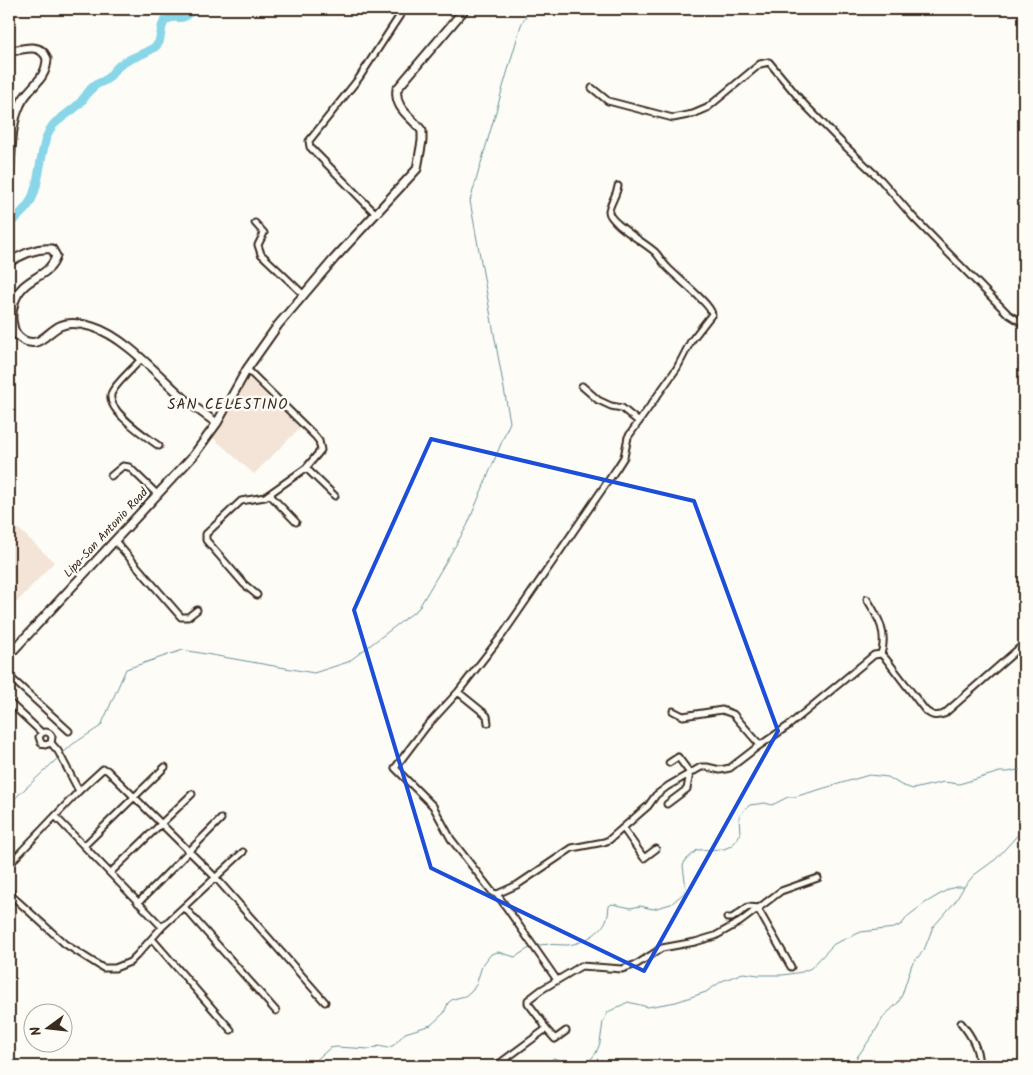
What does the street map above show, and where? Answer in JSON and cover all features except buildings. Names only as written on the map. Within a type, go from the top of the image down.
[{"type":"main road","name":"Lipa-San Antonio Road","points":[[9,655],[194,456],[216,424],[247,369],[278,325],[303,294],[412,175],[419,162],[422,131],[400,108],[397,102],[397,89],[465,9]]},
{"type":"main road","points":[[9,52],[35,48],[41,50],[47,59],[43,76],[24,96],[16,116],[9,174]]},
{"type":"main road","points":[[9,262],[24,254],[46,248],[52,249],[56,256],[49,270],[30,281],[17,293],[12,318],[13,327],[18,336],[24,341],[36,342],[60,325],[76,324],[109,334],[216,424]]},
{"type":"street","points":[[376,214],[310,148],[308,141],[359,78],[404,9]]},
{"type":"street","points":[[592,88],[608,101],[673,118],[693,114],[707,108],[760,64],[769,62],[804,104],[881,180],[914,218],[1008,314],[1024,324]]},
{"type":"street","points":[[557,980],[497,894],[493,893],[451,839],[433,806],[395,768],[426,727],[458,692],[503,634],[617,468],[624,457],[628,437],[677,368],[690,341],[712,314],[712,310],[654,252],[610,216],[609,211],[618,186]]},
{"type":"street","points":[[255,223],[264,233],[258,245],[261,254],[303,294]]},
{"type":"street","points":[[141,359],[112,392],[111,402],[114,409],[126,421],[158,446]]},
{"type":"street","points":[[247,369],[319,441],[321,450],[306,468],[262,498],[242,501],[206,534],[206,540],[244,584],[258,595]]},
{"type":"street","points":[[582,386],[598,400],[624,410],[639,422]]},
{"type":"street","points":[[111,476],[123,466],[129,467],[158,495]]},
{"type":"street","points":[[306,468],[335,496]]},
{"type":"street","points":[[269,494],[296,522]]},
{"type":"street","points":[[115,541],[181,617],[188,617],[197,610]]},
{"type":"street","points":[[867,600],[882,626],[884,640],[881,654]]},
{"type":"street","points":[[497,894],[517,885],[572,848],[604,842],[648,806],[656,795],[701,767],[720,770],[730,768],[788,726],[874,654],[881,654],[925,710],[931,715],[938,716],[944,714],[1024,644]]},
{"type":"street","points":[[9,676],[69,731]]},
{"type":"street","points":[[458,692],[487,716],[488,723]]},
{"type":"street","points":[[9,702],[42,733],[50,733],[52,739],[50,743]]},
{"type":"street","points":[[673,711],[683,716],[722,710],[728,711],[733,714],[760,745]]},
{"type":"street","points":[[42,733],[39,739],[41,743],[45,745],[50,743]]},
{"type":"street","points":[[50,743],[58,751],[79,792]]},
{"type":"street","points":[[667,804],[687,789],[690,773],[678,757],[669,763]]},
{"type":"street","points":[[84,846],[165,767]]},
{"type":"street","points":[[9,867],[15,858],[79,792],[105,769],[216,878],[324,1002]]},
{"type":"street","points":[[110,874],[192,794]]},
{"type":"street","points":[[56,817],[162,927]]},
{"type":"street","points":[[138,903],[221,819]]},
{"type":"street","points":[[623,828],[644,858],[656,849]]},
{"type":"street","points":[[9,888],[12,896],[64,944],[103,968],[115,968],[130,962],[162,927],[242,852]]},
{"type":"street","points":[[566,1032],[555,1039],[528,1002],[541,990],[557,980],[584,966],[613,969],[630,967],[662,948],[715,936],[740,922],[781,891],[818,878]]},
{"type":"street","points":[[184,907],[276,1011]]},
{"type":"street","points":[[727,918],[732,918],[748,907],[759,908]]},
{"type":"street","points":[[759,908],[791,967]]},
{"type":"street","points":[[152,939],[231,1030]]},
{"type":"street","points":[[961,1023],[970,1034],[975,1045],[978,1055],[978,1066]]},
{"type":"street","points":[[496,1066],[546,1029]]},
{"type":"highlighted area","points":[[431,439],[694,501],[778,731],[644,971],[431,868],[354,610]]},
{"type":"shaded area","points":[[247,376],[300,428],[254,474],[211,436]]},
{"type":"shaded area","points":[[9,520],[54,562],[16,603],[9,596]]},
{"type":"waterway","points":[[9,224],[30,202],[37,183],[46,139],[55,123],[76,107],[92,88],[107,79],[120,65],[154,48],[159,42],[162,25],[166,20],[185,16],[191,9]]},
{"type":"waterway","points":[[62,754],[73,744],[101,726],[126,669],[183,650],[314,673],[348,662],[418,609],[467,526],[510,422],[470,201],[521,25],[530,9]]},
{"type":"waterway","points":[[9,804],[59,757]]},
{"type":"waterway","points":[[535,946],[547,944],[567,945],[585,940],[597,932],[605,923],[609,906],[612,904],[631,908],[640,906],[653,909],[671,904],[684,893],[686,888],[683,866],[685,861],[697,850],[724,849],[731,846],[737,840],[740,833],[739,817],[750,805],[765,803],[772,805],[788,797],[794,797],[869,775],[888,777],[901,785],[913,789],[944,782],[959,784],[1024,767]]},
{"type":"waterway","points":[[845,1066],[855,1060],[884,1016],[898,1003],[912,964],[924,950],[933,927],[955,902],[974,875],[996,859],[1024,828]]},
{"type":"waterway","points":[[541,1066],[554,1058],[564,1062],[586,1065],[596,1053],[600,1043],[603,1022],[608,1012],[628,1002],[648,1007],[676,1002],[706,992],[722,981],[743,973],[783,975],[802,972],[811,968],[834,944],[861,932],[894,928],[902,924],[908,916],[925,903],[949,889],[964,887]]},
{"type":"waterway","points":[[267,1066],[279,1061],[307,1063],[315,1061],[330,1048],[336,1047],[370,1049],[379,1046],[388,1048],[394,1045],[405,1033],[431,1025],[444,1013],[448,1003],[453,999],[465,996],[471,991],[476,985],[482,966],[491,954],[498,952],[515,957],[531,947]]},
{"type":"district","name":"SAN CELESTINO","points":[[228,405]]}]
